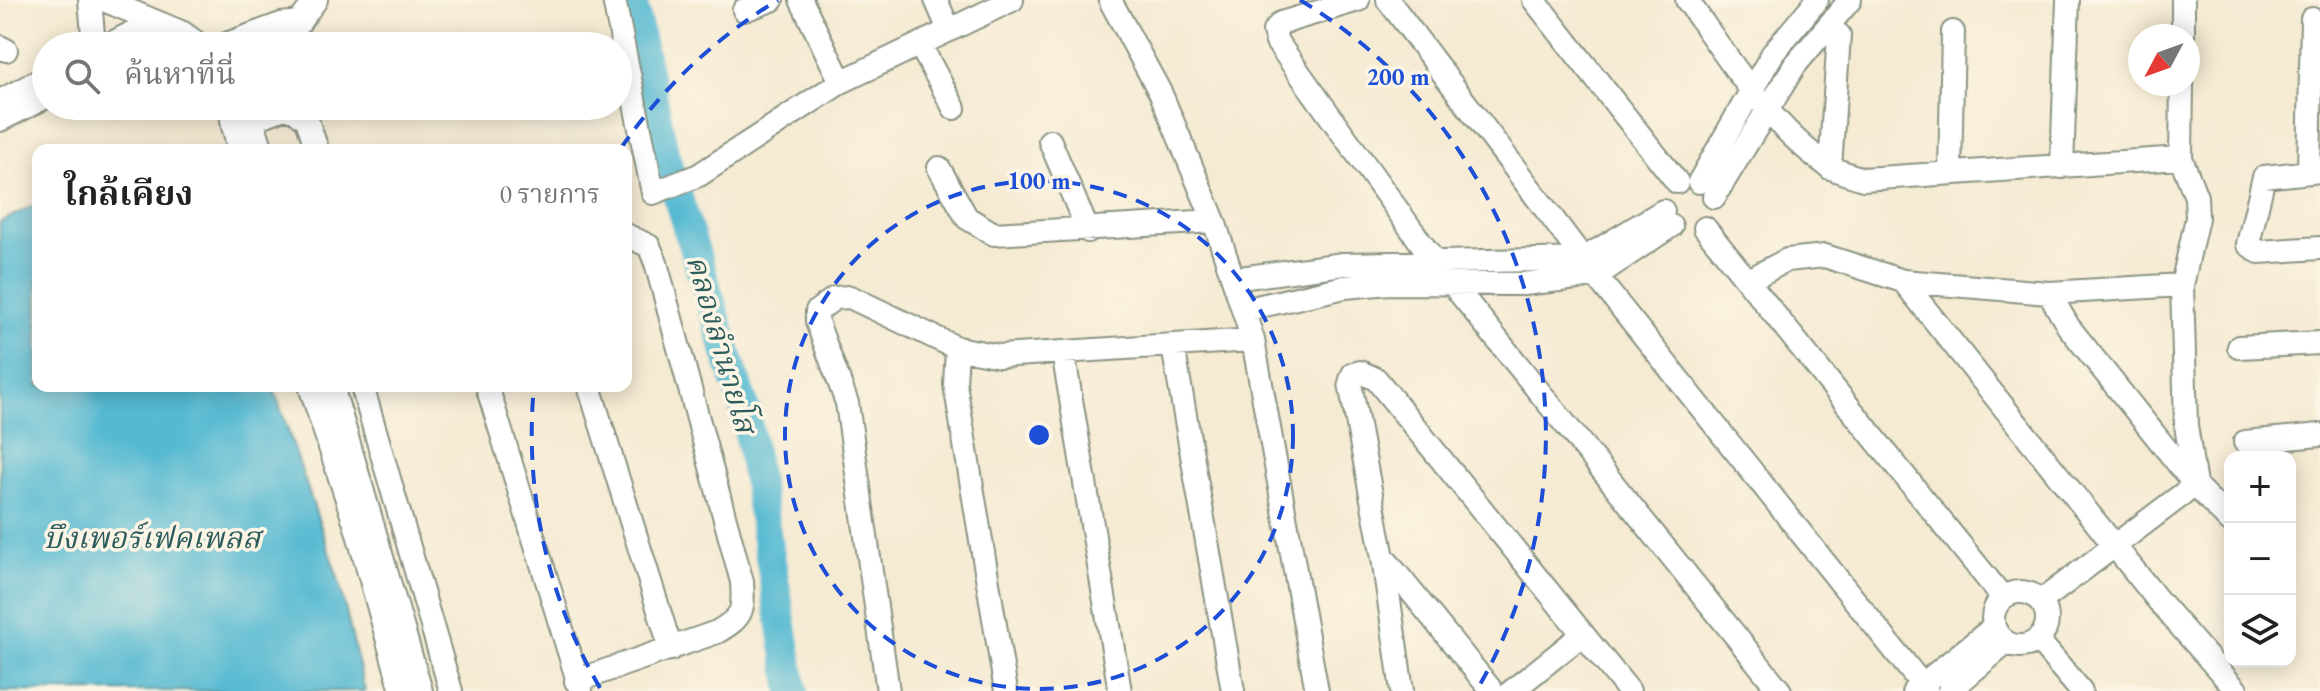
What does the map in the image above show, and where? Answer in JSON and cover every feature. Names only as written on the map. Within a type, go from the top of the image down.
[{"type":"street","points":[[90,0],[93,32]]},
{"type":"street","points":[[104,0],[175,32]]},
{"type":"street","points":[[292,32],[316,0]]},
{"type":"street","points":[[614,0],[620,32]]},
{"type":"street","points":[[744,10],[772,0]]},
{"type":"street","points":[[801,0],[841,82]]},
{"type":"street","points":[[936,0],[949,30]]},
{"type":"street","points":[[632,92],[651,190],[657,192],[699,175],[841,82],[1012,0]]},
{"type":"street","points":[[1110,0],[1161,94],[1214,221],[1253,340],[1317,691]]},
{"type":"street","points":[[1358,0],[1281,23],[1274,31],[1277,42],[1434,261],[1780,691]]},
{"type":"street","points":[[1388,0],[1589,267],[1921,689],[2000,635]]},
{"type":"street","points":[[1534,0],[1697,187],[1713,217],[1705,228],[1688,233],[1667,218],[1665,195],[1697,187],[1768,107],[1795,65],[1850,0]]},
{"type":"street","points":[[1687,0],[1750,89],[1830,168],[1863,179],[2181,158]]},
{"type":"street","points":[[1697,187],[1773,53],[1817,0]]},
{"type":"street","points":[[2062,167],[2068,0]]},
{"type":"street","points":[[2183,0],[2183,24]]},
{"type":"street","points":[[2312,19],[2315,171],[2264,177],[2248,244],[2259,252],[2320,248]]},
{"type":"street","points":[[133,32],[153,22]]},
{"type":"street","points":[[259,32],[281,24],[300,22]]},
{"type":"street","points":[[1950,173],[1953,32]]},
{"type":"street","points":[[1830,168],[1839,35]]},
{"type":"street","points":[[920,45],[954,108]]},
{"type":"street","points":[[0,101],[32,84]]},
{"type":"street","points":[[2182,96],[2181,158],[2196,197],[2197,218],[2182,285],[2186,425],[2195,485]]},
{"type":"street","points":[[0,120],[32,104]]},
{"type":"street","points":[[240,144],[242,120]]},
{"type":"street","points":[[245,120],[259,144]]},
{"type":"street","points":[[307,120],[315,144]]},
{"type":"street","points":[[1050,141],[1088,231]]},
{"type":"street","points":[[939,168],[967,218],[977,227],[994,234],[1088,231],[1214,221]]},
{"type":"street","points":[[1243,310],[1345,287],[1390,283],[1523,284],[1589,267],[1667,218]]},
{"type":"street","points":[[1705,228],[2003,598]]},
{"type":"street","points":[[489,392],[578,686],[736,621],[743,605],[742,582],[656,263],[649,246],[632,238]]},
{"type":"street","points":[[1749,280],[1787,260],[1825,256],[1903,281],[2049,293],[2182,285]]},
{"type":"street","points":[[1233,279],[1343,264],[1434,261],[1589,267]]},
{"type":"street","points":[[1903,281],[2114,545],[2237,691]]},
{"type":"street","points":[[2049,293],[2068,326],[2195,485],[2224,515]]},
{"type":"street","points":[[888,691],[847,403],[817,322],[817,311],[835,298],[850,297],[957,348],[1000,356],[1253,340]]},
{"type":"street","points":[[2239,347],[2320,343]]},
{"type":"street","points":[[1173,346],[1233,691]]},
{"type":"street","points":[[957,348],[955,384],[1006,691]]},
{"type":"street","points":[[1063,352],[1120,691]]},
{"type":"street","points":[[1402,691],[1383,558],[1350,383],[1353,374],[1360,372],[1376,379],[1629,691]]},
{"type":"street","points":[[312,392],[357,530],[402,691]]},
{"type":"street","points":[[334,392],[421,691]]},
{"type":"street","points":[[364,392],[451,691]]},
{"type":"street","points":[[591,392],[671,649]]},
{"type":"street","points":[[2245,442],[2320,435]]},
{"type":"street","points":[[2040,602],[2195,485]]},
{"type":"street","points":[[1383,558],[1492,691]]},
{"type":"street","points":[[2022,593],[2040,602],[2047,621],[2038,640],[2028,645],[2000,635],[1993,616],[2003,598],[2022,593]]},
{"type":"street","points":[[1512,691],[1583,634]]},
{"type":"street","points":[[1949,691],[2000,635]]},
{"type":"street","points":[[2038,640],[2081,691]]},
{"type":"water","name":"บึงเพอร์เฟคเพลส","points":[[32,206],[32,392],[275,392],[338,578],[365,691],[0,691],[0,222]]},
{"type":"waterway","name":"คลองลำนายโส","points":[[632,0],[665,157],[745,410],[793,691]]}]
